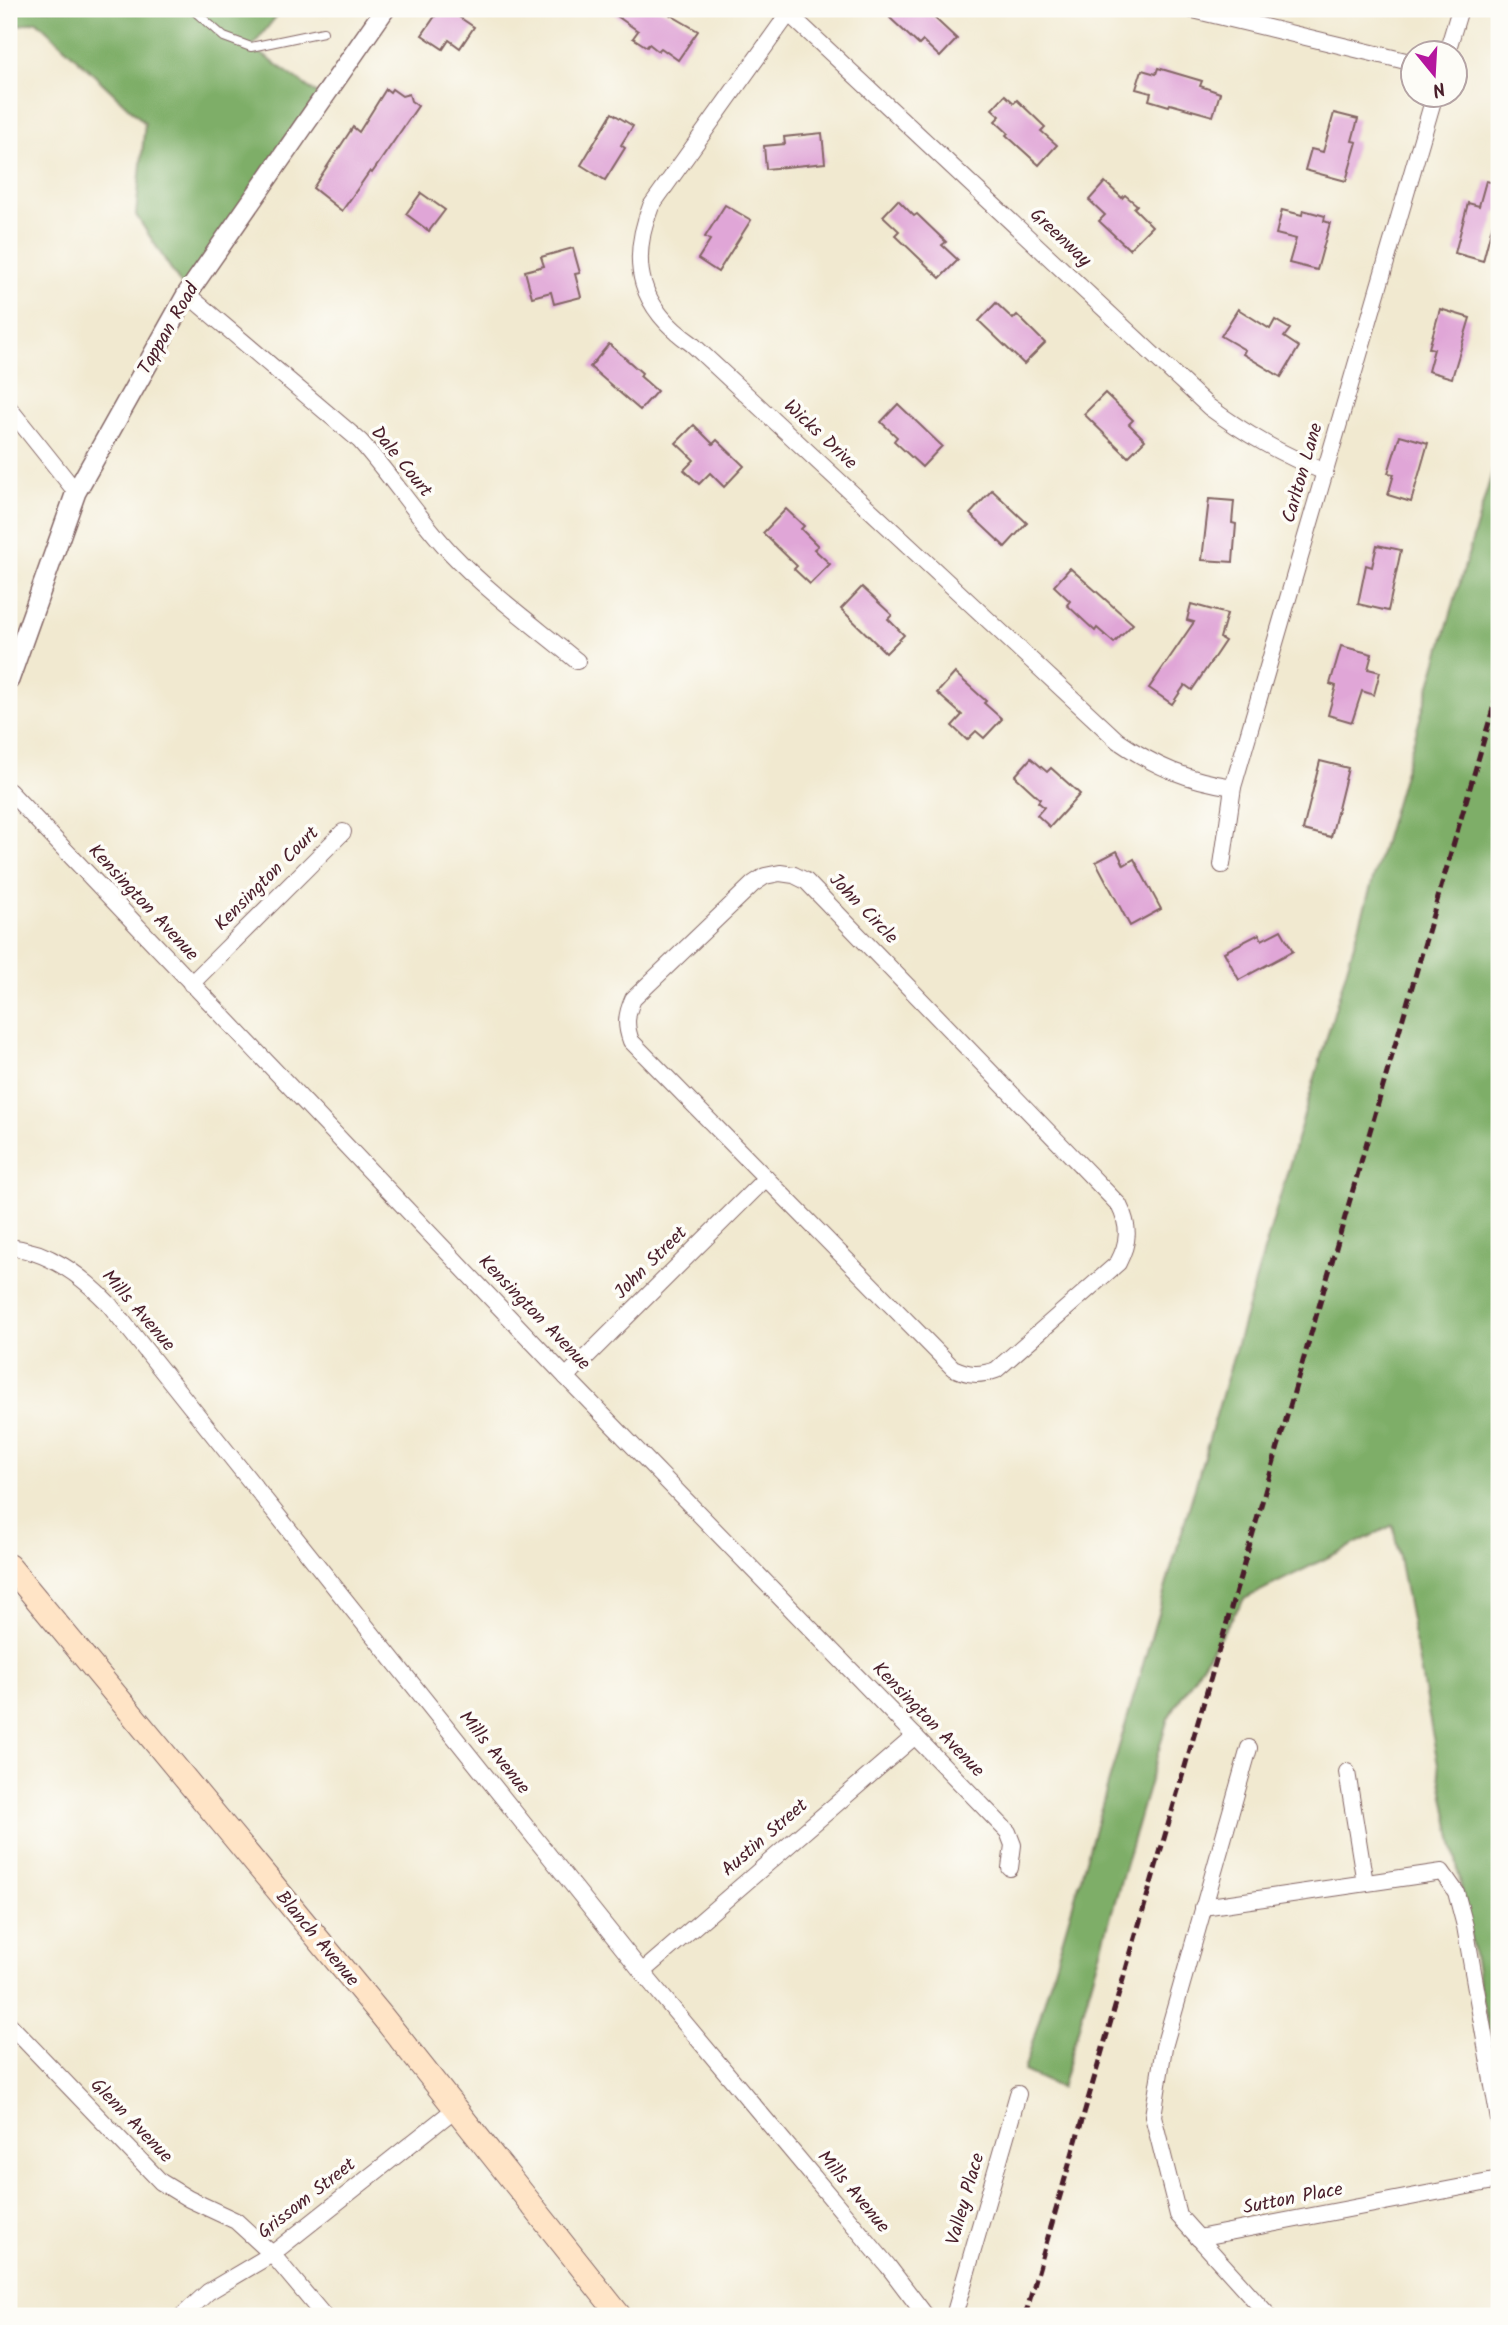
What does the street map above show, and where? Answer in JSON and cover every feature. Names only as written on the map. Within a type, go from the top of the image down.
[{"type":"main road","name":"Blanch Avenue","points":[[9,1566],[364,1994],[620,2316]]},
{"type":"street","name":"Tappan Road","points":[[9,680],[76,492],[187,293],[385,9]]},
{"type":"street","points":[[1189,9],[1400,59]]},
{"type":"street","points":[[1451,38],[1460,9]]},
{"type":"street","name":"Greenway","points":[[787,11],[1209,407],[1281,454],[1325,472]]},
{"type":"street","name":"Wicks Drive","points":[[787,11],[651,206],[642,229],[639,253],[641,276],[659,316],[1118,741],[1146,760],[1174,773],[1206,783],[1233,787]]},
{"type":"street","name":"Carlton Lane","points":[[1223,865],[1233,787],[1431,108]]},
{"type":"street","name":"Dale Court","points":[[187,293],[360,441],[451,554],[577,662]]},
{"type":"street","points":[[9,408],[76,492]]},
{"type":"street","name":"Kensington Avenue","points":[[9,791],[566,1377],[1008,1832],[1013,1845],[1010,1868]]},
{"type":"street","name":"Kensington Court","points":[[191,984],[343,832]]},
{"type":"street","name":"John Circle","points":[[780,873],[794,875],[806,881],[1119,1205],[1126,1220],[1126,1249],[1118,1263],[996,1370],[981,1375],[966,1374],[953,1368],[766,1178],[640,1052],[631,1041],[626,1027],[627,1012],[633,999],[753,884],[765,876],[780,873]]},
{"type":"street","name":"John Street","points":[[566,1377],[766,1178]]},
{"type":"street","name":"Mills Avenue","points":[[9,1247],[40,1254],[65,1266],[87,1282],[108,1303],[642,1972],[888,2266],[926,2316]]},
{"type":"street","name":"Austin Street","points":[[642,1972],[915,1736]]},
{"type":"street","points":[[1249,1748],[1164,2047],[1153,2116],[1178,2215],[1269,2316]]},
{"type":"street","points":[[1347,1772],[1365,1883]]},
{"type":"street","points":[[1203,1907],[1442,1872],[1457,1892],[1499,2120]]},
{"type":"street","name":"Glenn Avenue","points":[[9,2024],[161,2182],[189,2199],[236,2221],[272,2254],[324,2316]]},
{"type":"street","name":"Valley Place","points":[[954,2316],[1018,2094]]},
{"type":"street","name":"Grissom Street","points":[[182,2316],[208,2292],[272,2254],[456,2109]]},
{"type":"street","name":"Sutton Place","points":[[1198,2238],[1499,2180]]},
{"type":"lane","points":[[192,9],[224,37],[251,47],[323,32]]},
{"type":"green space","points":[[9,9],[282,9],[252,47],[323,98],[187,294],[136,215],[145,123],[37,21],[9,28]]},
{"type":"green space","points":[[1499,449],[1499,2088],[1393,1525],[1244,1599],[1168,1718],[1061,2088],[1024,2071]]},
{"type":"building","points":[[440,9],[447,9],[474,27],[460,48],[449,40],[443,49],[422,35]]},
{"type":"building","points":[[607,9],[660,9],[698,31],[678,60],[661,48],[658,51],[633,38],[638,31]]},
{"type":"building","points":[[899,9],[925,9],[957,39],[940,57],[923,41],[919,45],[890,18]]},
{"type":"building","points":[[1158,68],[1202,81],[1200,86],[1220,93],[1213,116],[1149,100],[1151,93],[1136,89],[1142,70],[1156,74]]},
{"type":"building","points":[[386,89],[390,92],[392,89],[402,96],[409,94],[411,101],[418,106],[342,211],[313,188],[353,127],[359,132]]},
{"type":"building","points":[[1005,95],[1014,103],[1017,100],[1045,127],[1041,131],[1057,145],[1039,165],[1006,135],[1008,133],[995,121],[1000,116],[992,109]]},
{"type":"building","points":[[612,113],[633,126],[621,145],[625,148],[605,180],[581,165]]},
{"type":"building","points":[[1334,113],[1358,119],[1352,141],[1357,142],[1346,181],[1305,170],[1311,149],[1323,152]]},
{"type":"building","points":[[822,133],[825,163],[766,169],[764,146],[785,144],[784,137]]},
{"type":"building","points":[[1486,181],[1499,184],[1499,212],[1496,211],[1483,261],[1455,253],[1468,203],[1479,206]]},
{"type":"building","points":[[1105,182],[1122,198],[1125,195],[1137,205],[1134,208],[1152,226],[1129,249],[1099,221],[1105,215],[1089,200]]},
{"type":"building","points":[[421,193],[445,210],[429,231],[406,214]]},
{"type":"building","points":[[898,200],[946,242],[942,245],[958,260],[940,278],[895,235],[899,231],[883,216]]},
{"type":"building","points":[[725,205],[751,220],[718,272],[698,259],[710,240],[705,237]]},
{"type":"building","points":[[1282,210],[1302,215],[1303,210],[1325,216],[1324,221],[1330,223],[1317,270],[1289,263],[1296,239],[1276,234]]},
{"type":"building","points":[[573,248],[580,273],[575,274],[581,297],[554,304],[551,292],[532,297],[525,271],[544,266],[541,257]]},
{"type":"building","points":[[996,303],[1013,319],[1017,315],[1045,343],[1024,364],[979,321]]},
{"type":"building","points":[[1238,309],[1270,329],[1275,320],[1290,329],[1284,337],[1299,347],[1281,377],[1243,354],[1245,350],[1221,336]]},
{"type":"building","points":[[1440,309],[1470,318],[1452,378],[1428,371],[1434,349],[1429,348]]},
{"type":"building","points":[[609,344],[642,373],[640,376],[657,391],[640,410],[590,367]]},
{"type":"building","points":[[1105,393],[1133,420],[1129,424],[1145,440],[1128,457],[1084,414]]},
{"type":"building","points":[[898,404],[942,446],[922,467],[894,441],[897,437],[881,422]]},
{"type":"building","points":[[694,425],[713,444],[717,440],[744,466],[724,487],[710,473],[699,484],[684,470],[694,460],[676,443]]},
{"type":"building","points":[[1400,435],[1428,443],[1411,502],[1388,495],[1394,474],[1388,473]]},
{"type":"building","points":[[992,490],[1027,523],[1005,547],[970,514]]},
{"type":"building","points":[[1209,499],[1234,501],[1232,523],[1236,524],[1233,562],[1202,560]]},
{"type":"building","points":[[786,509],[804,526],[801,529],[818,546],[814,549],[830,564],[810,584],[794,569],[797,566],[763,533]]},
{"type":"building","points":[[1377,545],[1401,550],[1388,611],[1358,604],[1366,565],[1372,567]]},
{"type":"building","points":[[1070,568],[1133,624],[1114,643],[1097,628],[1095,631],[1067,605],[1070,601],[1054,586]]},
{"type":"building","points":[[862,587],[892,615],[888,619],[904,635],[886,653],[841,609]]},
{"type":"building","points":[[1191,604],[1227,614],[1220,638],[1225,641],[1192,690],[1185,685],[1172,704],[1149,688],[1194,622],[1187,620]]},
{"type":"building","points":[[1341,646],[1372,654],[1368,669],[1380,672],[1374,695],[1362,691],[1352,722],[1328,715],[1336,686],[1330,684]]},
{"type":"building","points":[[955,673],[1002,719],[984,738],[976,731],[967,740],[952,726],[962,715],[937,693]]},
{"type":"building","points":[[1031,758],[1047,772],[1051,768],[1080,794],[1050,827],[1037,815],[1044,807],[1038,802],[1040,799],[1015,776]]},
{"type":"building","points":[[1320,761],[1348,768],[1331,837],[1303,830]]},
{"type":"building","points":[[1117,851],[1124,865],[1134,859],[1161,909],[1130,926],[1096,862]]},
{"type":"building","points":[[1281,930],[1293,951],[1239,980],[1224,952],[1259,934],[1262,940]]},
{"type":"railway","points":[[1025,2316],[1499,688]]}]
